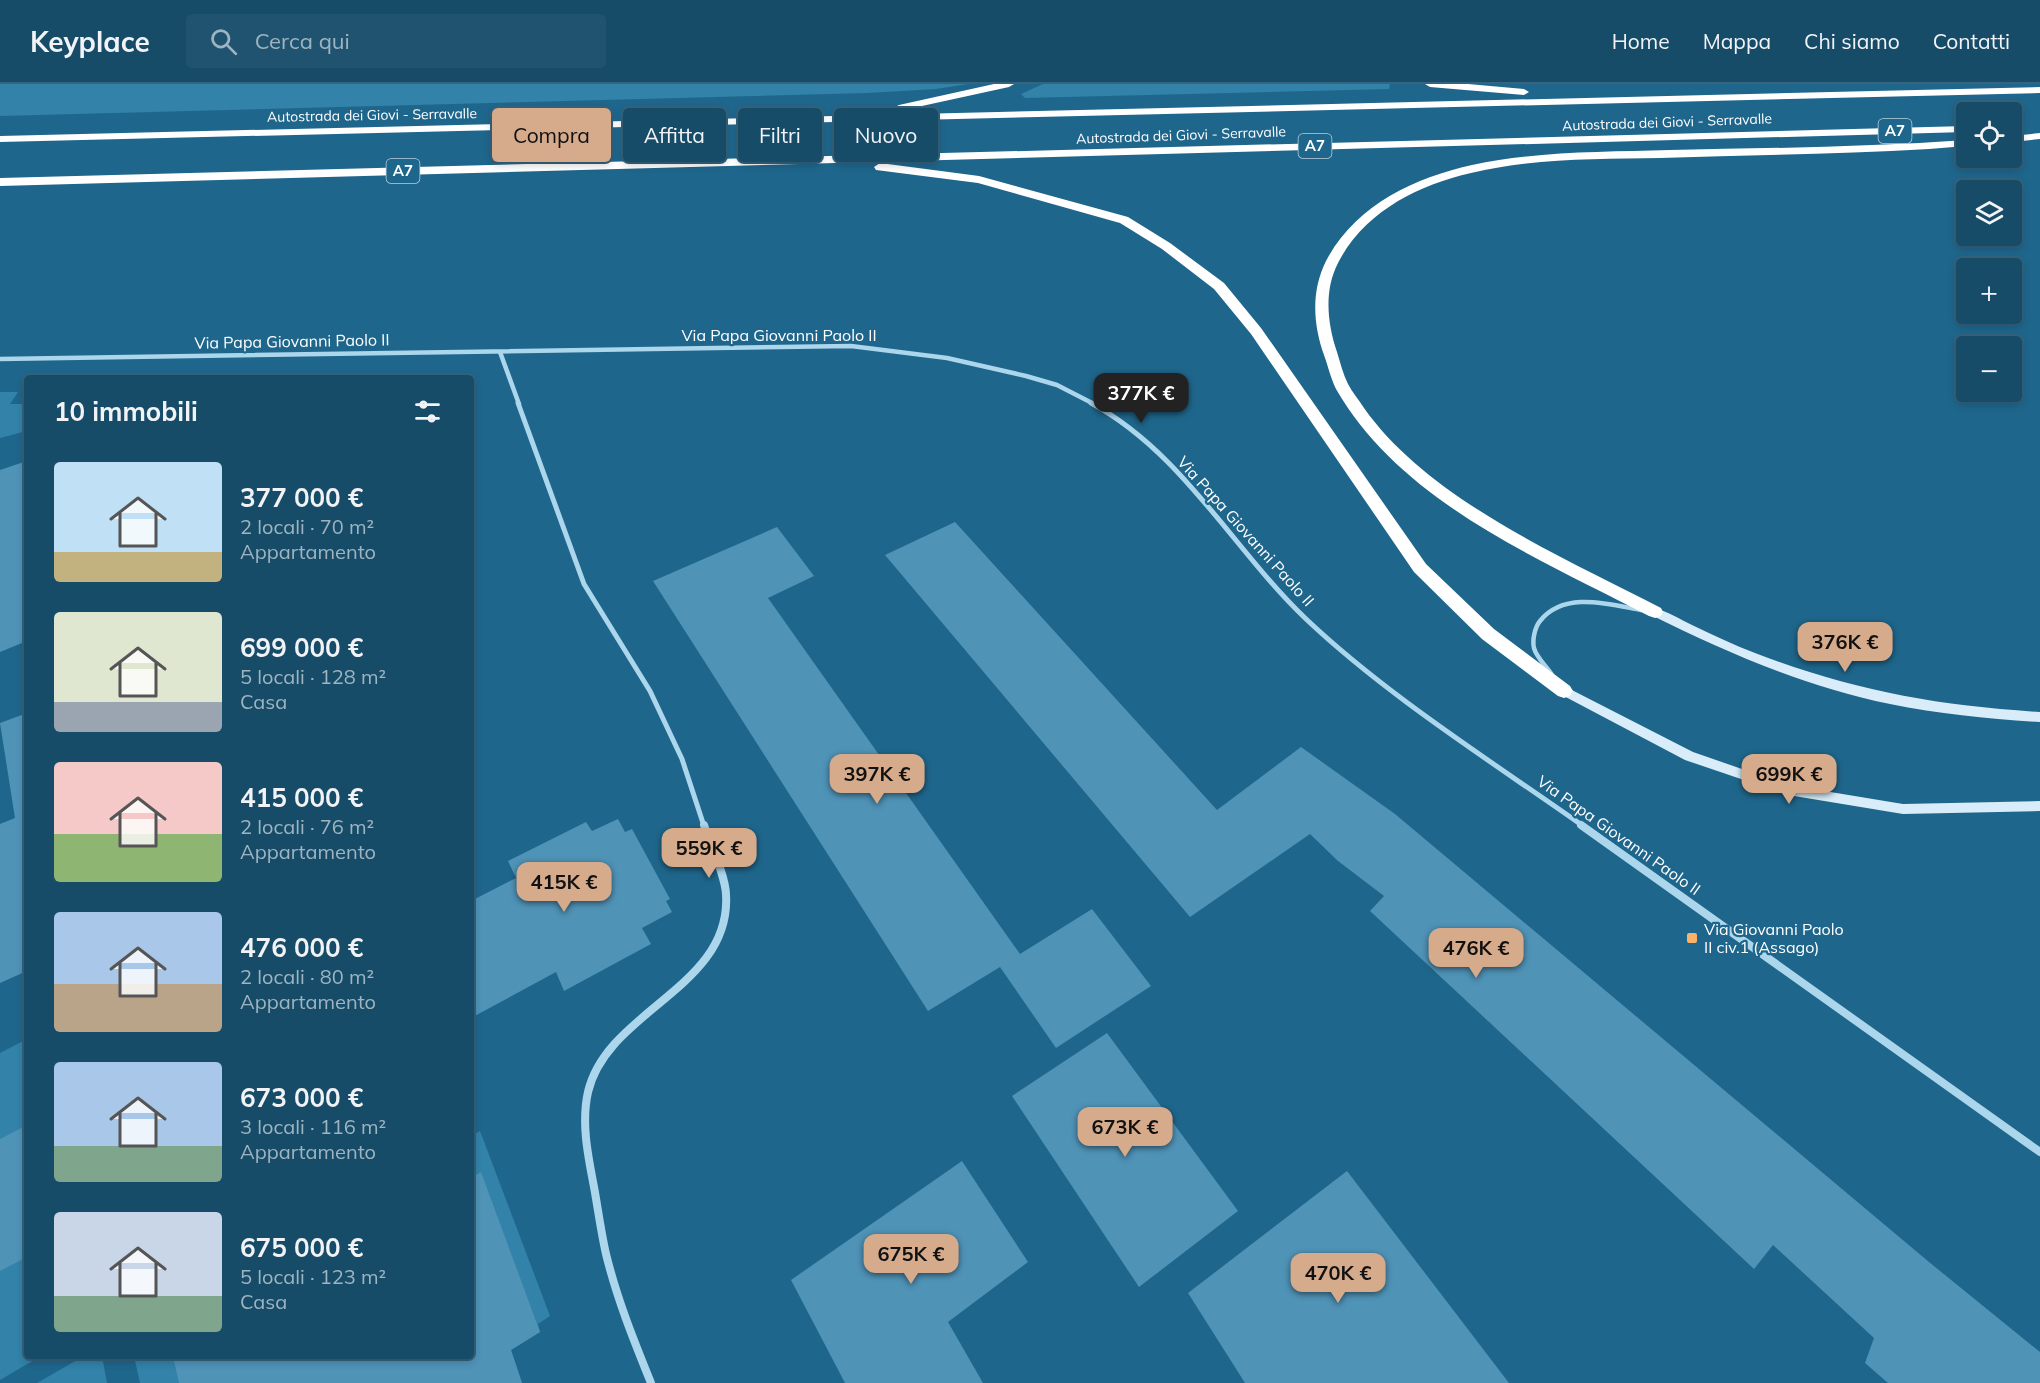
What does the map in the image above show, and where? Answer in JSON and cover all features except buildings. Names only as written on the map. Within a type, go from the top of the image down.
[{"type":"highway","points":[[899,108],[1009,84]]},
{"type":"highway","points":[[1430,84],[1658,100]]},
{"type":"highway","name":"Autostrada dei Giovi - Serravalle","points":[[938,116],[2040,90]]},
{"type":"highway","name":"Autostrada dei Giovi - Serravalle","points":[[0,139],[834,118]]},
{"type":"highway","points":[[2022,128],[2040,127]]},
{"type":"highway","name":"Autostrada dei Giovi - Serravalle","points":[[822,160],[1956,129]]},
{"type":"highway","points":[[2022,137],[2040,136]]},
{"type":"highway","points":[[1655,612],[1463,507],[1416,472],[1370,428],[1340,383],[1329,357],[1323,332],[1321,308],[1324,286],[1327,272],[1340,248],[1369,216],[1409,190],[1449,175],[1512,161],[1571,156],[1837,150],[1956,143]]},
{"type":"highway","name":"Autostrada dei Giovi - Serravalle","points":[[0,182],[738,162]]},
{"type":"highway","points":[[822,162],[979,180],[1124,220],[1166,246],[1219,286],[1256,331],[1420,568],[1488,634],[1564,691]]},
{"type":"main road","points":[[1655,612],[1754,659],[1838,687],[1895,701],[1950,710],[2040,717]]},
{"type":"main road","points":[[1564,691],[1689,756],[1788,790],[1903,809],[2040,806]]},
{"type":"street","name":"Via Papa Giovanni Paolo II","points":[[0,359],[851,346],[952,358],[1063,387],[1106,412],[1146,443],[1199,495],[1282,594],[1336,647],[2040,1152]]},
{"type":"street","points":[[500,352],[584,584],[650,691],[682,759],[726,891],[726,915],[713,947],[686,982],[624,1034],[598,1065],[588,1092],[585,1119],[587,1150],[606,1254],[622,1309],[651,1383]]},
{"type":"lane","points":[[1564,691],[1534,648],[1536,627],[1546,613],[1574,601],[1655,612]]},
{"type":"shaded area","points":[[0,84],[968,84],[936,89],[867,93],[0,116]]},
{"type":"shaded area","points":[[1043,84],[1390,84],[1389,89],[1025,98],[1021,94]]},
{"type":"shaded area","points":[[0,392],[18,392],[10,404],[24,404],[24,432],[0,438]]},
{"type":"shaded area","points":[[24,1041],[24,1359],[36,1359],[0,1380],[0,1053]]},
{"type":"shaded area","points":[[480,1131],[550,1316],[538,1324],[540,1332],[511,1350],[522,1383],[140,1383],[135,1359],[474,1359],[474,1134]]},
{"type":"shaded area","points":[[79,1359],[103,1359],[107,1383],[37,1383]]},
{"type":"place","name":"Via Giovanni Paolo II civ.1 (Assago)","points":[[1692,938]]}]
